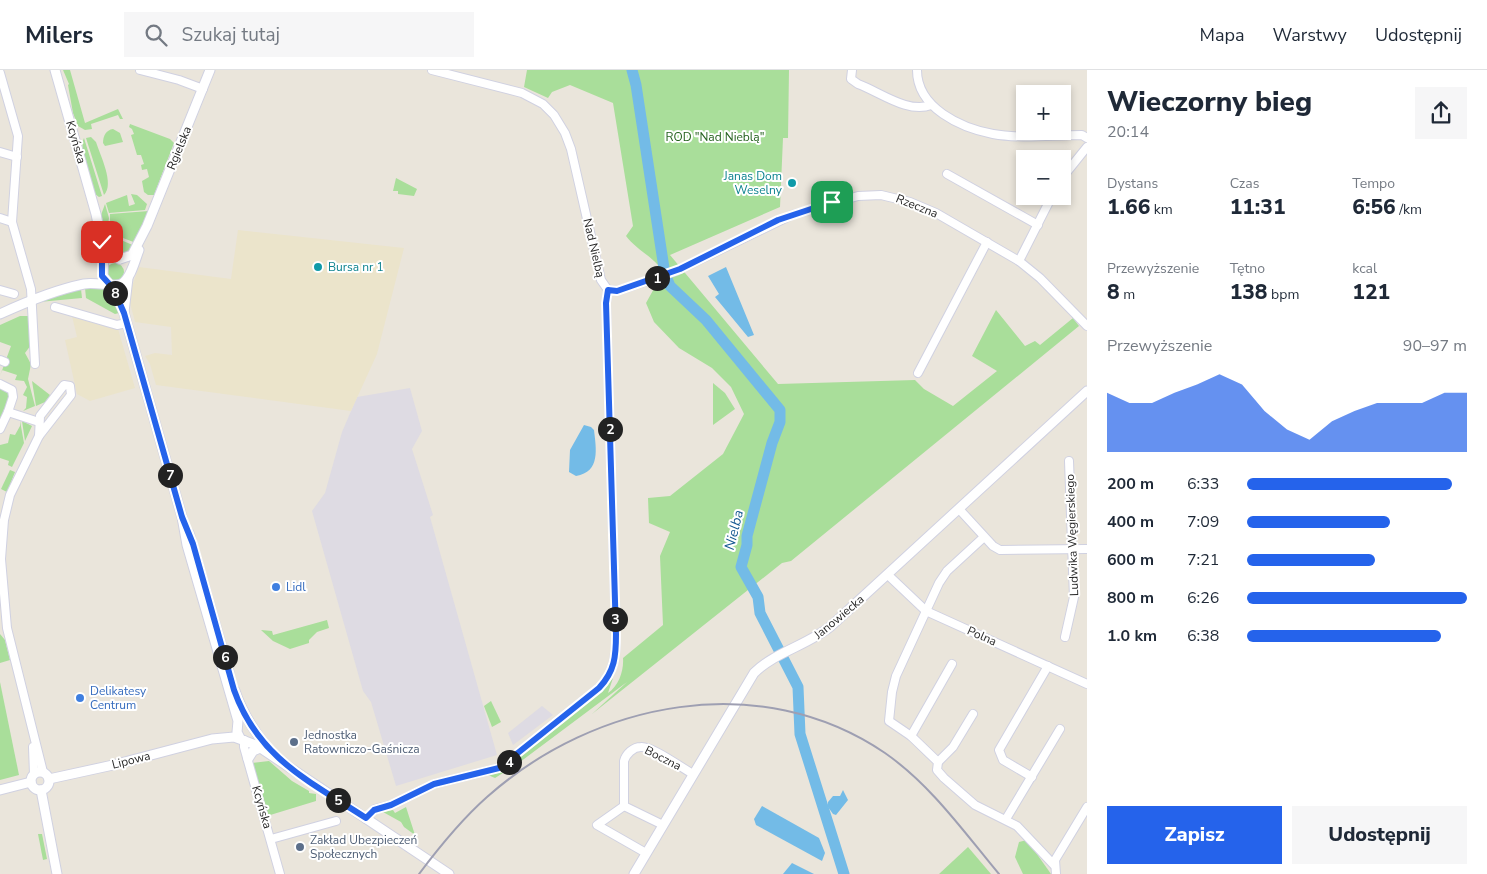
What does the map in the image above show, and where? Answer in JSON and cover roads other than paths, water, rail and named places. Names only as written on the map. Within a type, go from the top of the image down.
[{"type":"street","points":[[10,70],[0,73],[18,136],[12,222],[28,278],[35,364]]},
{"type":"street","name":"Kcyńska","points":[[55,70],[96,214],[104,253],[102,268]]},
{"type":"street","points":[[140,70],[179,80],[202,89]]},
{"type":"street","name":"Rgielska","points":[[128,276],[210,70]]},
{"type":"street","name":"Nad Nielbą","points":[[366,818],[374,810],[391,805],[428,786],[499,768],[599,688],[612,671],[616,640],[606,303],[608,290],[600,280],[569,142],[554,115],[543,104],[522,93],[432,70]]},
{"type":"street","points":[[852,70],[851,78],[858,84],[918,109],[931,105]]},
{"type":"street","points":[[917,70],[921,90],[931,105],[963,124],[993,134],[1082,135],[1087,138]]},
{"type":"street","points":[[1071,167],[1087,147]]},
{"type":"street","points":[[0,152],[17,157]]},
{"type":"street","points":[[947,174],[1038,225]]},
{"type":"street","name":"Rzeczna","points":[[608,290],[617,291],[671,273],[792,215],[865,195],[888,195],[910,202],[1019,261],[1040,278],[1087,326]]},
{"type":"street","points":[[1019,261],[1048,205]]},
{"type":"street","name":"Kcyńska","points":[[96,214],[111,248],[119,259]]},
{"type":"street","points":[[0,218],[12,222]]},
{"type":"street","name":"Rgielska","points":[[119,259],[132,256],[147,226]]},
{"type":"street","points":[[918,373],[987,242]]},
{"type":"street","points":[[82,284],[109,260],[119,259],[127,265],[128,276],[124,313]]},
{"type":"street","points":[[102,268],[102,276],[113,288],[127,323],[182,517],[187,545],[238,727],[237,732],[244,740],[260,748],[449,874]]},
{"type":"street","points":[[0,314],[31,301],[82,284],[108,283],[119,285],[128,276]]},
{"type":"street","points":[[0,290],[14,294]]},
{"type":"street","points":[[55,307],[117,325],[127,323]]},
{"type":"street","points":[[0,384],[12,390],[13,397],[0,429]]},
{"type":"street","points":[[39,436],[38,422],[40,416],[62,388],[66,385],[70,386],[72,391],[70,398],[39,436],[4,503],[1,559],[4,629],[33,738],[39,777],[47,787],[41,790],[34,788],[39,777]]},
{"type":"street","name":"Janowiecka","points":[[634,874],[750,678],[758,669],[823,633],[1087,391]]},
{"type":"street","points":[[8,412],[38,422]]},
{"type":"street","name":"Ludwika Węgierskiego","points":[[1065,637],[1074,597],[1069,461]]},
{"type":"street","points":[[959,509],[995,548],[1004,551],[1087,549]]},
{"type":"street","points":[[182,517],[193,544],[234,690],[249,724],[278,760]]},
{"type":"street","points":[[938,762],[911,736],[889,721],[889,707],[896,676],[944,575],[984,537]]},
{"type":"street","name":"Polna","points":[[888,574],[926,611],[1087,684]]},
{"type":"street","points":[[911,736],[952,664]]},
{"type":"street","points":[[1032,777],[1003,760],[999,750],[1048,666]]},
{"type":"street","points":[[973,714],[953,747],[938,762],[938,770],[944,778],[975,805],[1006,819],[1028,836],[1054,865],[1056,874]]},
{"type":"street","points":[[238,727],[242,724],[249,724]]},
{"type":"street","name":"Lipowa","points":[[0,790],[39,777],[113,765],[212,739],[238,727]]},
{"type":"street","points":[[1006,819],[1060,729]]},
{"type":"street","points":[[244,740],[253,737],[255,732]]},
{"type":"street","name":"Lipowa","points":[[212,739],[244,740]]},
{"type":"street","name":"Kcyńska","points":[[244,740],[280,874]]},
{"type":"street","name":"Boczna","points":[[624,806],[624,761],[626,755],[635,748],[642,746],[647,748],[693,774]]},
{"type":"street","points":[[248,759],[253,751],[260,748]]},
{"type":"street","points":[[41,790],[57,874]]},
{"type":"street","points":[[646,853],[597,825],[624,806],[663,825]]},
{"type":"street","points":[[1054,865],[1087,807]]},
{"type":"street","points":[[271,839],[336,821]]},
{"type":"water","points":[[726,267],[754,335],[748,337],[715,297],[719,294],[708,276]]},
{"type":"water","points":[[584,425],[594,430],[595,458],[590,470],[576,476],[569,472],[570,450]]},
{"type":"water","points":[[843,790],[848,800],[836,815],[833,814],[828,807],[828,802],[833,796],[840,796]]},
{"type":"water","points":[[762,806],[819,838],[825,853],[822,861],[756,825],[754,819]]},
{"type":"water","points":[[792,863],[814,874],[783,874]]},
{"type":"waterway","name":"Nielba","points":[[632,70],[636,85],[664,268]]},
{"type":"waterway","name":"Nielba","points":[[667,279],[670,286],[706,320],[780,410],[780,422],[772,443],[747,536],[747,545],[741,567],[758,597],[760,613],[798,687],[800,734],[844,874]]},
{"type":"railway","points":[[419,874],[451,834],[487,797],[530,764],[577,738],[627,718],[680,707],[733,704],[785,711],[836,727],[885,753],[932,794],[999,874]]},
{"type":"place","name":"Janas Dom Weselny","points":[[792,183]]},
{"type":"place","name":"Bursa nr 1","points":[[318,267]]},
{"type":"place","name":"Lidl","points":[[276,587]]},
{"type":"place","name":"Delikatesy Centrum","points":[[80,698]]},
{"type":"place","name":"Jednostka Ratowniczo-Gaśnicza","points":[[294,742]]},
{"type":"place","name":"Zakład Ubezpieczeń Społecznych","points":[[300,847]]},
{"type":"park label","name":"ROD \"Nad Nieblą\"","points":[[715,137]]}]
